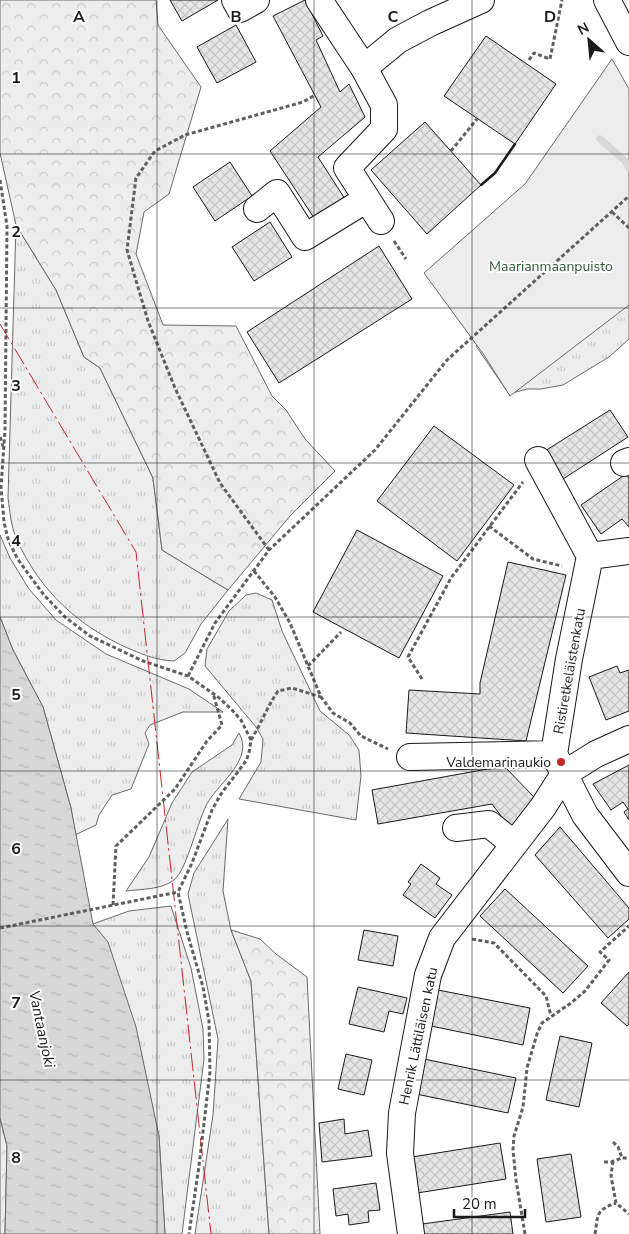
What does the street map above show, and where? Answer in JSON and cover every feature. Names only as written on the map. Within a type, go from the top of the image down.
[{"type":"street","points":[[235,0],[240,9],[256,0]]},
{"type":"street","points":[[319,0],[364,68],[384,105],[384,129],[347,168],[381,222]]},
{"type":"street","points":[[364,68],[398,40],[481,0]]},
{"type":"street","points":[[607,0],[629,42]]},
{"type":"street","points":[[257,209],[277,193],[305,237],[367,199]]},
{"type":"street","points":[[538,461],[589,564],[629,551]]},
{"type":"street","name":"Ristiretkeläistenkatu","points":[[559,764],[569,659],[589,564]]},
{"type":"street","name":"Henrik Lättiläisen katu","points":[[412,1234],[400,1153],[402,1113],[428,975],[442,938],[542,807],[559,764],[596,754],[629,739]]},
{"type":"street","points":[[410,758],[559,764],[585,815],[629,873]]},
{"type":"street","points":[[456,828],[489,824],[514,844]]},
{"type":"path","points":[[529,60],[534,54],[550,60],[562,0]]},
{"type":"path","points":[[269,550],[220,483],[174,388],[148,321],[127,250],[136,178],[154,151],[185,135],[303,102],[315,95]]},
{"type":"path","points":[[451,151],[477,119]]},
{"type":"path","points":[[0,180],[7,226],[4,448],[1,487],[4,522],[8,539],[16,558],[44,596],[65,617],[90,636],[143,661],[188,676],[218,696],[241,720],[251,740]]},
{"type":"path","points":[[188,676],[214,623],[269,550],[375,450],[447,360],[629,196]]},
{"type":"path","points":[[612,212],[629,228]]},
{"type":"path","points":[[0,437],[4,448]]},
{"type":"path","points":[[422,679],[408,657],[451,578],[538,461]]},
{"type":"path","points":[[489,526],[533,559],[589,564]]},
{"type":"path","points":[[254,571],[274,597],[290,623],[321,697],[333,712],[350,723],[361,736],[410,758]]},
{"type":"path","points":[[308,666],[341,632]]},
{"type":"path","points":[[189,1234],[210,1072],[209,1021],[203,987],[178,892],[192,863],[212,810],[250,753],[251,740],[261,724],[268,705],[278,691],[292,688],[321,697]]},
{"type":"path","points":[[115,904],[116,846],[175,789],[207,741],[222,725],[212,692]]},
{"type":"path","points":[[0,928],[178,892]]},
{"type":"path","points":[[525,1234],[513,1150],[514,1136],[523,1107],[527,1068],[537,1034],[542,1023],[571,1003],[584,991],[609,960],[600,952],[629,926]]},
{"type":"path","points":[[494,943],[546,996],[551,1016]]},
{"type":"path","points":[[612,1142],[618,1147],[622,1158]]},
{"type":"path","points":[[604,1162],[629,1158]]},
{"type":"path","points":[[614,1161],[611,1176],[616,1203],[629,1214]]},
{"type":"path","points":[[595,1234],[598,1214],[603,1207],[616,1203]]},
{"type":"green space","points":[[0,0],[156,0],[158,25],[201,87],[169,194],[144,212],[136,254],[163,325],[236,326],[272,396],[286,410],[305,439],[335,471],[290,516],[228,590],[162,550],[153,478],[100,368],[84,357],[56,290],[16,225],[0,153]]},
{"type":"green space","name":"Maarianmaanpuisto","points":[[612,59],[629,89],[629,305],[510,396],[484,355],[424,273],[525,184]]},
{"type":"green space","points":[[16,225],[56,290],[84,357],[100,368],[153,478],[162,550],[228,590],[201,624],[185,653],[174,661],[162,660],[130,649],[94,630],[78,618],[49,591],[26,558],[15,535],[8,498]]},
{"type":"green space","points":[[629,236],[629,339],[609,357],[563,385],[541,389],[527,389],[509,394],[476,346],[483,339]]},
{"type":"green space","points":[[0,535],[10,558],[29,589],[56,620],[106,654],[189,689],[223,712],[183,712],[150,725],[145,733],[149,744],[131,789],[112,795],[99,815],[96,825],[75,835],[71,808],[43,707],[13,650],[0,617]]},
{"type":"green space","points":[[256,593],[272,600],[282,631],[320,711],[349,735],[359,750],[361,776],[356,820],[239,799],[261,762],[263,739],[256,727],[205,666],[207,649],[229,611],[246,595]]},
{"type":"green space","points":[[239,733],[242,752],[239,761],[208,802],[179,874],[174,880],[163,886],[126,891],[149,857],[172,803],[192,772],[232,745]]},
{"type":"green space","points":[[228,819],[223,891],[231,930],[251,981],[269,1234],[195,1234],[213,1115],[218,1039],[188,894],[194,873]]},
{"type":"green space","points":[[171,906],[191,968],[203,1029],[204,1059],[182,1234],[165,1234],[159,1136],[93,924],[129,911]]},
{"type":"green space","points":[[231,930],[260,939],[276,954],[307,977],[320,1234],[269,1234],[251,981]]},
{"type":"green space","points":[[0,1118],[7,1146],[5,1234],[0,1234]]},
{"type":"water","name":"Vantaanjoki","points":[[0,617],[13,650],[43,707],[71,808],[93,924],[108,942],[136,1027],[159,1136],[165,1234],[5,1234],[7,1146],[0,1118]]},
{"type":"building","points":[[170,0],[218,0],[182,21]]},
{"type":"building","points":[[305,0],[323,36],[316,40],[340,92],[349,84],[365,117],[318,157],[345,199],[314,218],[270,151],[321,107],[273,16]]},
{"type":"building","points":[[236,25],[256,62],[217,83],[197,47]]},
{"type":"building","points":[[486,36],[556,84],[515,144],[444,96]]},
{"type":"building","points":[[425,122],[481,185],[427,234],[371,170]]},
{"type":"building","points":[[230,162],[252,196],[215,221],[193,187]]},
{"type":"building","points":[[270,222],[292,257],[254,281],[232,247]]},
{"type":"building","points":[[379,246],[412,299],[279,383],[247,332]]},
{"type":"building","points":[[610,410],[628,437],[563,479],[545,451]]},
{"type":"building","points":[[434,426],[514,485],[457,561],[377,501]]},
{"type":"building","points":[[626,474],[629,478],[629,527],[622,519],[601,534],[581,505]]},
{"type":"building","points":[[357,530],[443,576],[399,658],[313,612]]},
{"type":"building","points":[[508,562],[566,575],[526,741],[406,733],[409,690],[480,694],[480,683]]},
{"type":"building","points":[[617,666],[620,673],[629,670],[629,711],[606,720],[589,677]]},
{"type":"building","points":[[629,765],[629,820],[624,812],[628,809],[623,802],[611,810],[593,784]]},
{"type":"building","points":[[504,766],[534,797],[510,828],[492,804],[378,824],[372,790]]},
{"type":"building","points":[[560,827],[629,908],[629,919],[608,938],[535,855]]},
{"type":"building","points":[[421,864],[440,878],[436,884],[452,895],[435,918],[403,895],[411,884],[408,882]]},
{"type":"building","points":[[505,889],[588,966],[563,993],[480,916]]},
{"type":"building","points":[[364,930],[398,936],[393,966],[358,960]]},
{"type":"building","points":[[629,972],[629,1024],[627,1026],[601,1003]]},
{"type":"building","points":[[358,987],[407,998],[403,1014],[389,1011],[384,1032],[349,1024]]},
{"type":"building","points":[[438,990],[530,1008],[523,1045],[431,1026]]},
{"type":"building","points":[[560,1036],[592,1043],[579,1107],[546,1100]]},
{"type":"building","points":[[346,1054],[372,1060],[364,1095],[338,1089]]},
{"type":"building","points":[[424,1059],[516,1078],[508,1113],[416,1094]]},
{"type":"building","points":[[344,1119],[345,1134],[368,1130],[372,1156],[322,1162],[319,1123]]},
{"type":"building","points":[[500,1143],[506,1179],[417,1193],[412,1157]]},
{"type":"building","points":[[571,1154],[581,1217],[546,1222],[537,1159]]},
{"type":"building","points":[[376,1183],[380,1210],[368,1211],[369,1222],[349,1225],[348,1214],[336,1216],[333,1189]]},
{"type":"building","points":[[510,1212],[513,1234],[424,1234],[422,1224]]},
{"type":"waterway","points":[[600,139],[625,161],[629,168]]},
{"type":"wall","points":[[481,185],[495,173],[515,144]]},
{"type":"power","points":[[0,324],[136,552],[211,1234]]},
{"type":"place","name":"Valdemarinaukio","points":[[561,762]]}]
